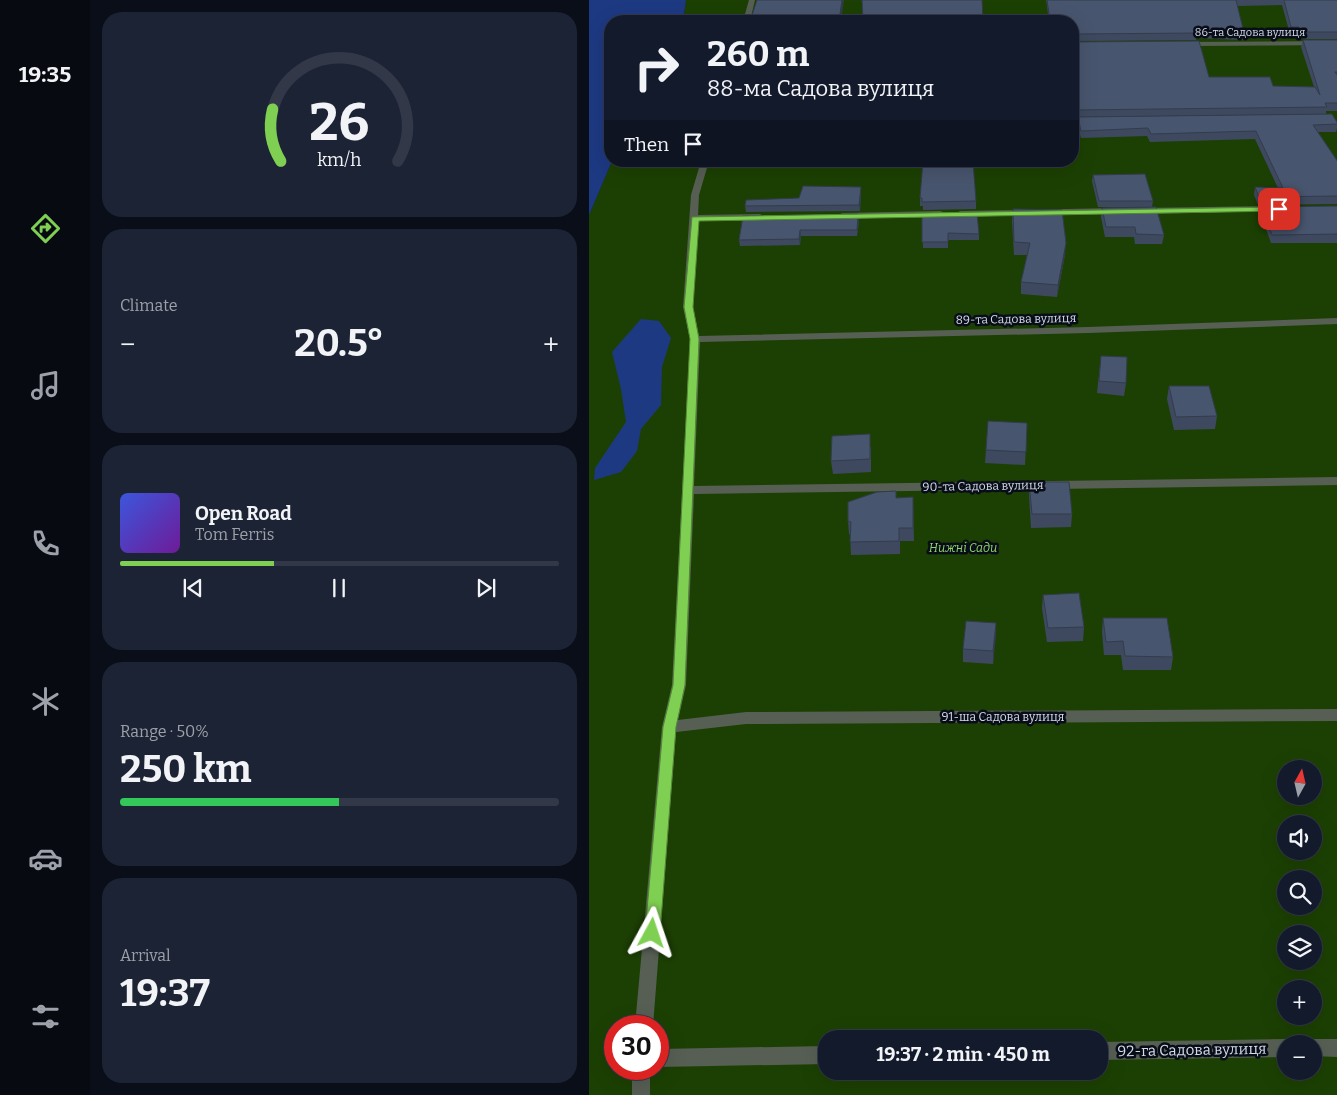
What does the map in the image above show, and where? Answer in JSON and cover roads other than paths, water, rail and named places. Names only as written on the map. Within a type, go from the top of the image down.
[{"type":"street","points":[[748,15],[753,0]]},
{"type":"street","name":"86-та Садова вулиця","points":[[1171,44],[1337,43]]},
{"type":"street","points":[[1079,121],[1103,120]]},
{"type":"street","points":[[645,1015],[669,727],[679,685],[695,339],[688,307],[695,196],[703,167]]},
{"type":"street","points":[[837,216],[1289,209]]},
{"type":"street","points":[[695,218],[767,217]]},
{"type":"street","name":"89-та Садова вулиця","points":[[695,339],[1088,330],[1337,321]]},
{"type":"street","name":"90-та Садова вулиця","points":[[688,490],[1337,482]]},
{"type":"street","name":"91-ша Садова вулиця","points":[[669,727],[745,718],[1337,715]]},
{"type":"street","name":"92-га Садова вулиця","points":[[1108,1051],[1277,1048]]},
{"type":"street","points":[[1322,1048],[1337,1048]]},
{"type":"street","points":[[669,1058],[818,1055]]},
{"type":"street","points":[[641,1080],[641,1095]]},
{"type":"water","points":[[589,0],[686,0],[684,15],[604,15],[604,167],[609,167],[589,215]]},
{"type":"water","points":[[641,319],[659,321],[671,338],[662,367],[661,405],[641,429],[637,451],[621,472],[594,480],[595,468],[626,422],[621,389],[612,352]]},
{"type":"park label","name":"Нижні Сади","points":[[963,548]]}]
